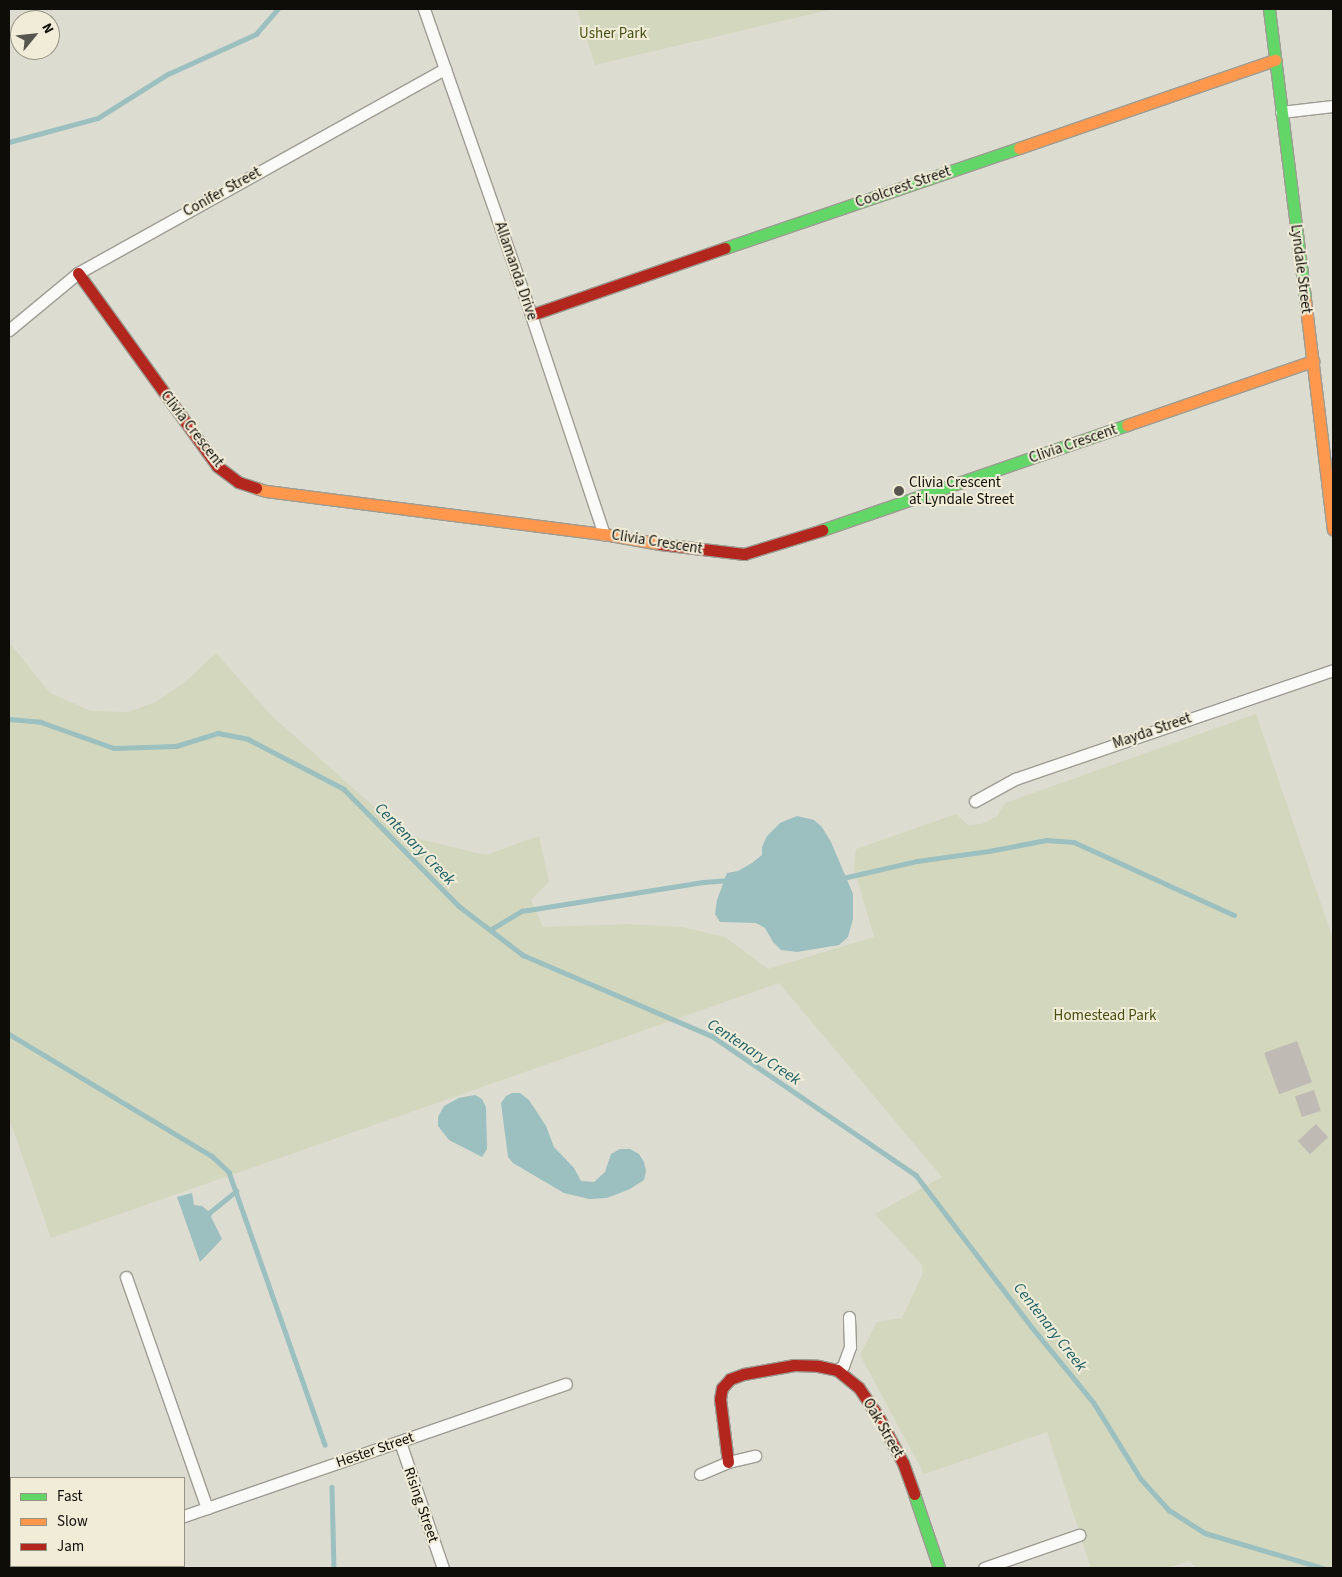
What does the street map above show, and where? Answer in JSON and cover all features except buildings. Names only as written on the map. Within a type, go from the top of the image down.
[{"type":"street","name":"Allamanda Drive","points":[[424,9],[531,315],[604,534]]},
{"type":"street","name":"Lyndale Street","points":[[1269,9],[1333,529]]},
{"type":"street","name":"Coolcrest Street","points":[[531,315],[1275,60]]},
{"type":"street","name":"Conifer Street","points":[[9,330],[78,273],[445,69]]},
{"type":"street","points":[[1281,112],[1333,106]]},
{"type":"street","name":"Clivia Crescent","points":[[78,273],[197,441],[217,466],[238,482],[266,491],[604,534],[728,553],[744,554],[768,548],[1313,361]]},
{"type":"street","name":"Mayda Street","points":[[976,801],[1014,779],[1333,670]]},
{"type":"street","points":[[126,1277],[207,1508]]},
{"type":"street","points":[[837,1370],[843,1366],[850,1347],[849,1317]]},
{"type":"street","name":"Oak Street","points":[[728,1462],[720,1399],[722,1388],[730,1379],[744,1374],[794,1365],[818,1366],[837,1370],[859,1388],[878,1416],[903,1463],[939,1568]]},
{"type":"street","name":"Hester Street","points":[[185,1516],[566,1384]]},
{"type":"street","name":"Rising Street","points":[[400,1442],[443,1568]]},
{"type":"street","points":[[700,1474],[728,1462],[755,1456]]},
{"type":"street","points":[[984,1568],[1079,1535]]},
{"type":"green space","name":"Usher Park","points":[[577,9],[833,9],[595,65]]},
{"type":"green space","name":"Homestead Park","points":[[9,642],[50,693],[91,711],[128,712],[156,702],[185,682],[216,653],[272,716],[407,836],[486,855],[539,836],[549,882],[531,900],[543,927],[629,924],[681,927],[725,937],[768,969],[874,937],[854,868],[856,849],[956,814],[968,825],[981,824],[997,816],[1005,803],[1256,714],[1333,939],[1333,1568],[1197,1568],[1189,1561],[1167,1568],[1091,1568],[1047,1432],[924,1474],[860,1355],[877,1322],[902,1318],[923,1273],[922,1265],[875,1214],[942,1177],[779,983],[51,1238],[9,1118]]},
{"type":"water","points":[[797,816],[814,820],[822,827],[831,842],[853,894],[853,919],[848,937],[839,945],[797,952],[781,950],[773,942],[765,928],[756,923],[720,922],[715,914],[717,900],[727,873],[738,871],[762,855],[762,847],[767,836],[780,823]]},
{"type":"water","points":[[512,1093],[520,1093],[529,1100],[546,1126],[554,1147],[574,1168],[581,1181],[594,1182],[605,1172],[611,1154],[620,1149],[630,1149],[639,1154],[644,1162],[646,1171],[644,1180],[630,1189],[607,1198],[589,1199],[564,1193],[513,1163],[508,1157],[501,1103],[506,1096]]},
{"type":"water","points":[[475,1095],[482,1099],[486,1107],[487,1149],[482,1157],[449,1140],[438,1126],[438,1117],[444,1106],[459,1098]]},
{"type":"water","points":[[192,1193],[194,1205],[202,1206],[208,1211],[222,1239],[200,1262],[177,1197]]},
{"type":"waterway","points":[[9,142],[98,118],[168,74],[256,34],[278,9]]},
{"type":"waterway","name":"Centenary Creek","points":[[9,719],[41,722],[114,748],[176,746],[218,733],[248,739],[344,789],[459,906],[523,955],[712,1036],[916,1175],[1031,1326],[1094,1403],[1141,1479],[1169,1510],[1205,1533],[1323,1568]]},
{"type":"waterway","points":[[843,878],[917,861],[989,851],[1046,840],[1074,842],[1234,915]]},
{"type":"waterway","points":[[490,930],[522,911],[703,882],[730,880]]},
{"type":"waterway","points":[[9,1034],[212,1156],[229,1172],[325,1445]]},
{"type":"waterway","points":[[208,1217],[209,1213],[236,1191]]},
{"type":"waterway","points":[[332,1487],[334,1568]]},
{"type":"traffic: fast","points":[[1269,9],[1305,299]]},
{"type":"traffic: fast","points":[[725,248],[1019,148]]},
{"type":"traffic: fast","points":[[822,530],[1127,425]]},
{"type":"traffic: fast","points":[[914,1494],[939,1568]]},
{"type":"traffic: slow","points":[[1019,148],[1275,60]]},
{"type":"traffic: slow","points":[[1305,299],[1333,529]]},
{"type":"traffic: slow","points":[[1127,425],[1313,361]]},
{"type":"traffic: slow","points":[[256,488],[266,491],[604,534],[660,544]]},
{"type":"traffic: jam","points":[[531,315],[725,248]]},
{"type":"traffic: jam","points":[[78,273],[217,466],[238,482],[256,488]]},
{"type":"traffic: jam","points":[[660,544],[744,554],[822,530]]},
{"type":"traffic: jam","points":[[728,1462],[720,1399],[722,1388],[730,1379],[744,1374],[794,1365],[818,1366],[837,1370],[859,1388],[878,1416],[903,1463],[914,1494]]},
{"type":"place","name":"Clivia Crescent at Lyndale Street","points":[[899,491]]}]
